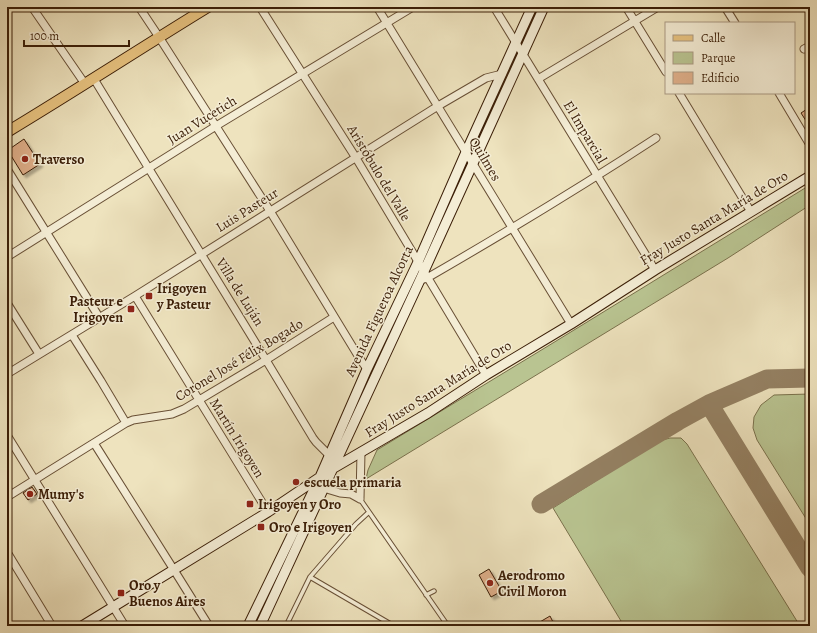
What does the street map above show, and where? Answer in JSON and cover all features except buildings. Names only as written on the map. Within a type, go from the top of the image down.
[{"type":"main road","points":[[7,132],[90,82],[208,7]]},
{"type":"main road","name":"Avenida Figueroa Alcorta","points":[[260,626],[320,487],[320,477],[329,454],[367,369],[418,262],[532,7]]},
{"type":"main road","name":"Avenida Figueroa Alcorta","points":[[248,626],[320,487],[332,469],[423,276],[544,7]]},
{"type":"main road","name":"Fray Justo Santa María de Oro","points":[[82,626],[268,512],[332,469],[428,412],[810,176]]},
{"type":"street","name":"Villa de Luján","points":[[32,7],[90,82],[149,169],[316,442],[329,454]]},
{"type":"street","points":[[139,7],[270,211],[367,369]]},
{"type":"street","name":"Aristóbulo del Valle","points":[[260,7],[356,158],[418,262],[423,276],[486,375]]},
{"type":"street","name":"Quilmes","points":[[377,7],[571,324]]},
{"type":"street","name":"Juan Vucetich","points":[[7,257],[216,126],[413,7]]},
{"type":"street","name":"El Imparcial","points":[[494,7],[656,270]]},
{"type":"street","points":[[626,7],[665,70]]},
{"type":"street","points":[[538,79],[658,7]]},
{"type":"street","points":[[725,7],[734,22]]},
{"type":"street","name":"Luis Pasteur","points":[[7,374],[135,296],[438,106],[486,78],[502,74]]},
{"type":"street","points":[[680,94],[751,212]]},
{"type":"street","points":[[780,94],[810,145]]},
{"type":"street","points":[[410,278],[423,276],[512,229],[656,138]]},
{"type":"street","points":[[7,169],[99,317]]},
{"type":"street","name":"Martín Irigoyen","points":[[135,296],[268,512]]},
{"type":"street","points":[[7,303],[39,354]]},
{"type":"street","name":"Coronel José Félix Bogado","points":[[7,497],[126,423],[133,420],[172,414],[199,400],[334,317]]},
{"type":"street","points":[[72,335],[126,423]]},
{"type":"street","points":[[7,434],[125,626]]},
{"type":"street","points":[[94,443],[209,626]]},
{"type":"street","points":[[320,487],[351,494],[360,499],[361,452]]},
{"type":"street","points":[[7,552],[52,626]]},
{"type":"lane","points":[[360,499],[448,626]]},
{"type":"lane","points":[[286,626],[310,577],[356,524],[369,512]]},
{"type":"lane","points":[[310,577],[394,626]]},
{"type":"lane","points":[[426,595],[434,591]]},
{"type":"green space","points":[[810,185],[810,205],[728,258],[366,479],[368,470],[377,450]]},
{"type":"green space","points":[[810,394],[810,525],[757,440],[753,428],[754,417],[761,405],[774,395]]},
{"type":"green space","points":[[670,438],[681,438],[687,444],[800,626],[624,626],[553,508],[659,441]]},
{"type":"taxiway","points":[[541,504],[678,421],[709,404],[767,379],[810,378]]},
{"type":"taxiway","points":[[709,404],[810,568]]},
{"type":"place","name":"Traverso","points":[[25,159]]},
{"type":"place","name":"Irigoyen y Pasteur","points":[[149,296]]},
{"type":"place","name":"Pasteur e Irigoyen","points":[[131,309]]},
{"type":"place","name":"escuela primaria","points":[[296,482]]},
{"type":"place","name":"Mumy's","points":[[30,494]]},
{"type":"place","name":"Irigoyen y Oro","points":[[250,504]]},
{"type":"place","name":"Oro e Irigoyen","points":[[261,527]]},
{"type":"place","name":"Aerodromo Civil Moron","points":[[490,583]]},
{"type":"place","name":"Oro y Buenos Aires","points":[[121,593]]}]
